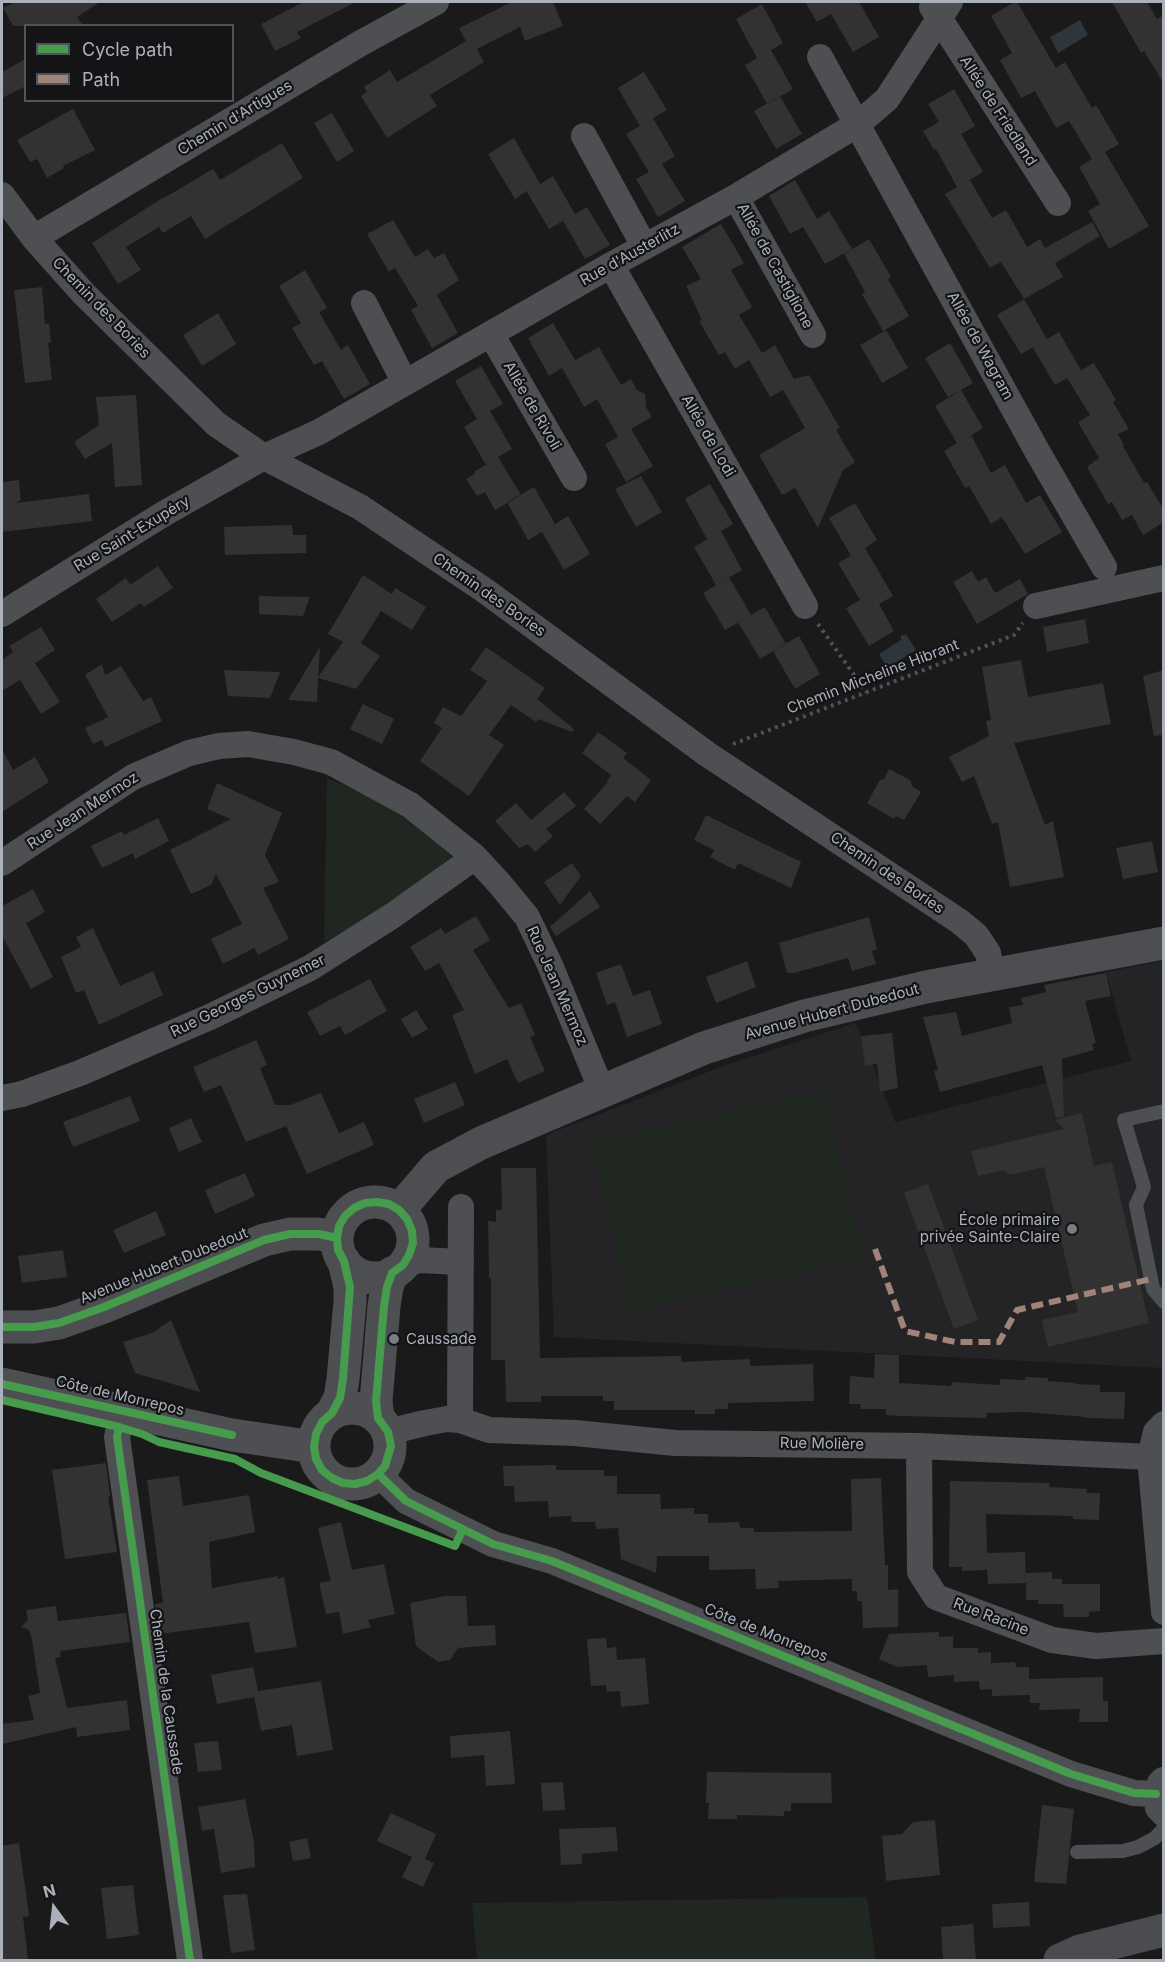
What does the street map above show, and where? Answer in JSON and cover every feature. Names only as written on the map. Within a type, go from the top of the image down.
[{"type":"main road","name":"Avenue Hubert Dubedout","points":[[399,1210],[436,1167],[481,1143],[704,1048],[804,1016],[926,987],[1164,943]]},
{"type":"main road","points":[[365,1203],[389,1204],[399,1210],[407,1219],[412,1231],[412,1243],[409,1254],[398,1269],[382,1277],[361,1275],[351,1269],[340,1250],[339,1226],[345,1216],[354,1208],[365,1203]]},
{"type":"main road","name":"Avenue Hubert Dubedout","points":[[2,1327],[34,1328],[59,1323],[104,1308],[264,1240],[290,1234],[319,1234],[340,1250]]},
{"type":"main road","points":[[1060,1960],[1080,1951],[1164,1930]]},
{"type":"main road","points":[[1100,1960],[1164,1948]]},
{"type":"street","name":"Chemin d'Artigues","points":[[34,238],[361,43],[436,2]]},
{"type":"street","name":"Rue d'Austerlitz","points":[[264,457],[319,432],[404,381],[736,197],[858,124],[887,99],[939,7]]},
{"type":"street","name":"Allée de Friedland","points":[[939,7],[1058,203]]},
{"type":"street","name":"Allée de Wagram","points":[[820,57],[1037,451],[1104,567]]},
{"type":"street","points":[[584,136],[644,246]]},
{"type":"street","name":"Chemin des Bories","points":[[2,195],[34,238],[84,294],[216,424],[264,457],[360,507],[475,584],[707,754],[959,921],[976,935],[988,953],[992,974]]},
{"type":"street","name":"Allée de Castiglione","points":[[736,197],[813,335]]},
{"type":"street","name":"Allée de Lodi","points":[[611,265],[805,606]]},
{"type":"street","points":[[364,303],[404,381]]},
{"type":"street","name":"Allée de Rivoli","points":[[491,334],[574,478]]},
{"type":"street","name":"Rue Saint-Exupéry","points":[[2,614],[165,513],[264,457]]},
{"type":"street","points":[[1036,606],[1164,578]]},
{"type":"street","name":"Rue Jean Mermoz","points":[[2,863],[133,777],[189,753],[219,746],[248,744],[294,752],[331,762],[410,805],[475,857],[527,917],[550,965],[602,1091]]},
{"type":"street","name":"Rue Georges Guynemer","points":[[2,1098],[22,1094],[80,1074],[212,1016],[310,968],[475,857]]},
{"type":"street","points":[[460,1420],[461,1207]]},
{"type":"street","points":[[340,1250],[351,1287],[343,1379],[340,1398],[332,1413],[322,1422],[316,1434],[314,1447],[316,1459],[322,1470],[343,1483],[356,1484],[368,1481],[378,1474],[389,1456],[391,1446],[376,1401],[387,1287],[398,1269],[419,1260],[461,1262]]},
{"type":"street","name":"Côte de Monrepos","points":[[2,1384],[232,1435],[314,1447]]},
{"type":"street","points":[[332,1413],[356,1408],[368,1411],[383,1425]]},
{"type":"street","name":"Chemin de la Caussade","points":[[123,1412],[117,1437],[190,1960]]},
{"type":"street","name":"Rue Molière","points":[[383,1425],[460,1420],[489,1430],[575,1433],[675,1443],[919,1446],[1150,1457]]},
{"type":"street","points":[[1164,1424],[1156,1432],[1150,1457],[1164,1612]]},
{"type":"street","name":"Rue Racine","points":[[919,1446],[920,1572],[936,1597],[1052,1640],[1096,1646],[1164,1641]]},
{"type":"street","name":"Côte de Monrepos","points":[[378,1474],[406,1501],[493,1544],[562,1565],[1071,1774],[1134,1793],[1161,1796]]},
{"type":"lane","points":[[1164,1111],[1124,1120],[1144,1186],[1136,1205],[1153,1289],[1164,1302]]},
{"type":"lane","points":[[1077,1852],[1123,1851],[1138,1847],[1155,1838],[1164,1828]]},
{"type":"path","points":[[805,606],[866,692]]},
{"type":"shaded area","points":[[1080,20],[1088,35],[1058,53],[1050,37]]},
{"type":"shaded area","points":[[906,634],[916,650],[887,668],[879,654],[901,640],[901,636]]},
{"type":"shaded area","points":[[327,778],[367,795],[408,819],[455,854],[418,884],[324,942]]},
{"type":"shaded area","points":[[1163,961],[1163,1368],[554,1337],[546,1135],[726,1065],[856,1023],[895,1122],[1131,1061],[1106,972]]},
{"type":"shaded area","points":[[824,1089],[863,1259],[629,1312],[591,1142]]},
{"type":"shaded area","points":[[867,1897],[876,1960],[477,1960],[472,1903]]},
{"type":"building","points":[[15,2],[100,2],[77,17],[82,24],[13,26],[3,8]]},
{"type":"building","points":[[304,2],[356,2],[297,32],[301,38],[275,51],[261,24]]},
{"type":"building","points":[[512,2],[553,2],[563,26],[525,41],[520,27],[477,49],[484,62],[430,95],[437,106],[387,138],[361,96],[367,92],[364,87],[390,70],[397,82],[466,41],[459,28]]},
{"type":"building","points":[[805,2],[859,2],[879,37],[853,52],[831,14],[817,22]]},
{"type":"building","points":[[1015,2],[1056,68],[1065,62],[1092,108],[1096,105],[1119,144],[1105,152],[1149,226],[1109,249],[1088,211],[1100,204],[1079,167],[1092,159],[1069,121],[1056,128],[1035,91],[1021,98],[1000,60],[1012,53],[991,16]]},
{"type":"building","points":[[1112,2],[1147,2],[1157,19],[1164,15],[1164,84],[1144,51],[1141,53]]},
{"type":"building","points":[[762,4],[783,43],[771,50],[793,89],[767,104],[745,65],[757,58],[736,19]]},
{"type":"building","points":[[24,60],[24,87],[2,98],[2,72]]},
{"type":"building","points":[[644,72],[667,110],[653,118],[675,156],[662,164],[685,201],[658,217],[636,179],[649,172],[626,134],[640,126],[618,88]]},
{"type":"building","points":[[954,89],[975,126],[961,134],[983,172],[961,185],[970,180],[992,218],[1006,210],[1027,247],[1040,239],[1045,248],[1092,222],[1100,236],[1055,263],[1063,277],[1024,299],[1001,262],[990,268],[945,194],[957,187],[923,131],[939,122],[928,104]]},
{"type":"building","points":[[780,96],[802,134],[776,149],[754,111]]},
{"type":"building","points":[[73,109],[95,150],[63,166],[64,168],[47,178],[37,159],[30,162],[17,140]]},
{"type":"building","points":[[332,113],[354,151],[337,162],[314,123]]},
{"type":"building","points":[[514,138],[540,184],[553,176],[575,214],[549,229],[527,192],[532,188],[515,199],[488,154]]},
{"type":"building","points":[[282,143],[303,178],[205,239],[191,216],[163,233],[159,227],[126,247],[141,270],[118,284],[92,243],[213,169],[220,180]]},
{"type":"building","points":[[795,180],[817,219],[829,211],[852,249],[825,264],[803,227],[790,234],[769,196]]},
{"type":"building","points":[[587,207],[610,245],[585,259],[563,221]]},
{"type":"building","points":[[393,220],[415,257],[428,249],[434,258],[444,253],[459,280],[437,295],[458,333],[432,348],[411,310],[418,306],[395,268],[389,272],[367,234]]},
{"type":"building","points":[[721,224],[744,263],[731,270],[752,307],[739,315],[762,353],[775,345],[794,379],[809,375],[840,428],[836,430],[855,462],[843,470],[818,528],[795,488],[782,495],[759,455],[805,428],[783,390],[770,397],[749,360],[735,369],[725,352],[719,355],[699,321],[702,320],[686,286],[701,279],[682,247]]},
{"type":"building","points":[[869,239],[891,277],[888,279],[909,316],[883,331],[862,294],[865,292],[844,254]]},
{"type":"building","points":[[305,270],[327,308],[319,312],[341,350],[348,345],[370,384],[344,399],[322,361],[314,365],[292,328],[301,323],[279,286]]},
{"type":"building","points":[[42,287],[45,324],[49,323],[51,342],[48,343],[52,380],[25,383],[14,290]]},
{"type":"building","points":[[1024,299],[1047,339],[1059,332],[1081,370],[1055,385],[1033,348],[1041,343],[1021,354],[997,315]]},
{"type":"building","points":[[218,313],[236,344],[202,366],[183,335]]},
{"type":"building","points":[[553,323],[575,360],[599,347],[621,385],[631,379],[637,390],[645,394],[646,407],[652,417],[631,429],[653,466],[626,482],[605,444],[618,437],[597,399],[584,407],[562,368],[549,376],[528,338]]},
{"type":"building","points":[[886,330],[908,368],[882,383],[860,345]]},
{"type":"building","points":[[950,343],[973,383],[948,397],[925,358]]},
{"type":"building","points":[[1094,363],[1116,400],[1113,402],[1129,429],[1118,434],[1123,446],[1144,483],[1147,482],[1164,510],[1164,522],[1143,535],[1132,515],[1122,520],[1112,502],[1108,504],[1087,467],[1099,458],[1078,422],[1090,415],[1067,378]]},
{"type":"building","points":[[481,366],[503,404],[490,411],[512,449],[498,457],[521,495],[495,510],[485,492],[477,496],[466,479],[486,465],[464,427],[477,419],[455,381]]},
{"type":"building","points":[[961,390],[983,428],[971,435],[991,473],[1005,465],[1026,503],[1040,495],[1062,532],[1025,554],[1002,517],[991,524],[969,486],[965,488],[944,451],[957,443],[935,406]]},
{"type":"building","points":[[136,395],[142,485],[115,487],[112,443],[85,459],[74,442],[99,425],[96,397]]},
{"type":"building","points":[[641,476],[662,512],[636,527],[615,489]]},
{"type":"building","points":[[19,480],[21,500],[16,503],[89,494],[92,521],[2,532],[2,482]]},
{"type":"building","points":[[710,484],[733,524],[707,539],[685,499]]},
{"type":"building","points":[[534,487],[555,524],[549,528],[568,516],[590,554],[564,570],[542,532],[528,540],[507,502]]},
{"type":"building","points":[[855,503],[877,540],[865,548],[893,596],[879,604],[894,631],[869,646],[846,608],[860,600],[838,563],[851,556],[829,518]]},
{"type":"building","points":[[292,525],[293,535],[306,535],[306,553],[225,555],[224,527]]},
{"type":"building","points":[[721,531],[742,570],[716,585],[694,547]]},
{"type":"building","points":[[158,566],[173,588],[144,607],[141,603],[112,622],[96,599],[126,578],[130,585]]},
{"type":"building","points":[[972,571],[978,582],[986,577],[995,593],[1020,579],[1028,594],[977,624],[953,582]]},
{"type":"building","points":[[363,575],[392,594],[395,588],[426,607],[412,630],[381,611],[361,643],[380,656],[356,689],[318,678],[317,702],[288,700],[320,647],[318,677],[343,642],[328,634]]},
{"type":"building","points":[[729,577],[751,615],[765,607],[786,644],[760,659],[738,623],[725,630],[703,593]]},
{"type":"building","points":[[259,596],[310,597],[303,616],[259,614]]},
{"type":"building","points":[[1085,619],[1089,643],[1047,652],[1043,627]]},
{"type":"building","points":[[41,627],[55,650],[35,663],[60,702],[41,714],[20,680],[2,691],[2,660],[13,652],[9,646]]},
{"type":"building","points":[[799,636],[820,674],[795,689],[773,651]]},
{"type":"building","points":[[486,647],[545,688],[537,699],[574,729],[572,732],[538,719],[536,722],[511,705],[489,735],[504,745],[469,796],[420,761],[442,728],[434,723],[443,707],[461,716],[487,681],[470,670]]},
{"type":"building","points":[[1021,660],[1028,697],[1103,683],[1111,724],[1014,743],[1045,825],[1053,821],[1064,877],[1010,887],[998,822],[992,824],[974,776],[962,782],[949,757],[989,736],[986,721],[991,720],[982,667]]},
{"type":"building","points":[[102,664],[105,675],[121,666],[143,701],[151,697],[162,721],[105,747],[102,740],[93,744],[85,728],[108,717],[85,675]]},
{"type":"building","points":[[224,670],[280,672],[270,698],[228,696]]},
{"type":"building","points":[[1164,670],[1164,735],[1154,736],[1143,676]]},
{"type":"building","points":[[363,704],[394,719],[382,744],[350,729]]},
{"type":"building","points":[[598,732],[627,753],[623,758],[651,780],[635,802],[627,796],[600,824],[584,809],[608,782],[611,775],[582,753]]},
{"type":"building","points":[[2,749],[13,770],[35,757],[49,782],[2,812]]},
{"type":"building","points":[[889,769],[910,780],[912,786],[921,792],[904,820],[896,816],[894,819],[867,803]]},
{"type":"building","points":[[217,783],[282,813],[265,855],[279,882],[263,888],[289,939],[258,955],[254,948],[223,964],[211,939],[242,924],[216,874],[211,885],[191,894],[170,850],[231,819],[207,809]]},
{"type":"building","points":[[564,792],[576,806],[546,829],[553,836],[535,852],[528,844],[519,848],[495,821],[516,803],[531,820]]},
{"type":"building","points":[[706,815],[801,862],[791,888],[738,863],[735,870],[710,857],[714,850],[694,840]]},
{"type":"building","points":[[158,818],[169,841],[135,859],[133,853],[102,868],[91,846],[122,831],[124,835]]},
{"type":"building","points":[[1152,841],[1158,872],[1123,879],[1116,848]]},
{"type":"building","points":[[572,863],[581,876],[560,905],[544,882]]},
{"type":"building","points":[[33,889],[45,912],[26,923],[53,977],[31,989],[2,936],[2,906]]},
{"type":"building","points":[[590,891],[600,907],[556,936],[550,927]]},
{"type":"building","points":[[476,916],[490,940],[473,950],[509,1008],[521,1003],[535,1035],[530,1037],[545,1071],[518,1083],[507,1059],[475,1074],[452,1015],[464,1010],[439,963],[425,971],[410,947],[441,928],[445,934]]},
{"type":"building","points":[[869,917],[877,949],[872,951],[876,964],[852,971],[848,958],[787,973],[779,943]]},
{"type":"building","points":[[93,928],[120,986],[153,971],[163,995],[99,1025],[84,990],[76,993],[61,957],[81,947],[76,937]]},
{"type":"building","points":[[747,961],[756,987],[716,1003],[706,977]]},
{"type":"building","points":[[621,964],[633,996],[650,990],[662,1024],[627,1037],[615,1002],[607,1005],[596,973]]},
{"type":"building","points":[[1106,973],[1111,996],[1085,1001],[1096,1043],[1092,1044],[1094,1050],[1062,1059],[1064,1117],[1056,1118],[1042,1065],[940,1092],[934,1071],[938,1070],[923,1017],[956,1012],[962,1036],[1012,1023],[1009,1007],[1023,1005],[1021,998],[1046,992],[1044,985]]},
{"type":"building","points":[[370,979],[387,1011],[345,1035],[340,1026],[320,1036],[307,1012]]},
{"type":"building","points":[[416,1010],[428,1029],[412,1038],[401,1019]]},
{"type":"building","points":[[892,1033],[898,1088],[880,1092],[877,1064],[865,1066],[861,1036]]},
{"type":"building","points":[[256,1040],[267,1065],[260,1068],[275,1105],[290,1105],[321,1093],[339,1133],[364,1122],[374,1145],[307,1174],[286,1126],[246,1142],[221,1085],[204,1092],[193,1067]]},
{"type":"building","points":[[455,1082],[465,1105],[424,1123],[414,1099]]},
{"type":"building","points":[[130,1096],[140,1121],[73,1147],[63,1122]]},
{"type":"building","points":[[1082,1113],[1094,1166],[1112,1162],[1149,1323],[1048,1347],[1042,1320],[1078,1312],[1044,1167],[1010,1175],[1003,1170],[978,1176],[971,1151],[1064,1129],[1055,1120]]},
{"type":"building","points":[[191,1118],[202,1142],[179,1152],[169,1128]]},
{"type":"building","points":[[501,1168],[536,1168],[540,1358],[681,1356],[681,1362],[750,1359],[750,1366],[813,1364],[814,1401],[728,1403],[728,1409],[715,1409],[715,1414],[695,1414],[695,1410],[614,1410],[614,1401],[603,1401],[603,1396],[541,1396],[541,1402],[506,1402],[505,1360],[491,1360],[491,1278],[489,1278],[488,1221],[496,1222],[496,1210],[502,1210]]},
{"type":"building","points":[[245,1173],[255,1196],[215,1214],[205,1190]]},
{"type":"building","points":[[928,1184],[978,1320],[954,1329],[904,1193]]},
{"type":"building","points":[[156,1211],[166,1235],[124,1253],[113,1230]]},
{"type":"building","points":[[63,1250],[67,1277],[22,1283],[18,1256]]},
{"type":"building","points":[[171,1320],[200,1392],[135,1373],[123,1342],[152,1333]]},
{"type":"building","points":[[875,1354],[899,1355],[899,1383],[951,1386],[952,1382],[1000,1385],[1000,1379],[1025,1380],[1025,1377],[1100,1385],[1100,1392],[1125,1392],[1124,1419],[1024,1412],[987,1413],[986,1418],[899,1416],[886,1415],[886,1409],[860,1409],[861,1404],[849,1404],[850,1376],[874,1378]]},
{"type":"building","points":[[106,1463],[110,1496],[108,1497],[117,1552],[65,1559],[52,1470]]},
{"type":"building","points":[[556,1465],[556,1470],[604,1470],[604,1476],[617,1476],[617,1494],[660,1494],[661,1509],[694,1508],[694,1514],[708,1514],[708,1523],[739,1522],[740,1528],[754,1528],[754,1532],[852,1531],[851,1479],[881,1478],[885,1565],[888,1565],[888,1590],[898,1589],[898,1627],[863,1628],[862,1601],[857,1601],[857,1591],[852,1591],[852,1579],[778,1581],[779,1588],[756,1589],[755,1569],[709,1570],[709,1556],[657,1556],[656,1573],[621,1559],[618,1528],[596,1529],[595,1522],[572,1522],[571,1516],[549,1517],[548,1501],[515,1502],[514,1486],[504,1486],[503,1466]]},
{"type":"building","points":[[179,1476],[183,1506],[249,1495],[255,1532],[209,1542],[212,1588],[278,1576],[278,1579],[284,1577],[297,1647],[255,1653],[249,1622],[160,1634],[155,1604],[163,1603],[147,1480]]},
{"type":"building","points":[[950,1481],[1049,1483],[1049,1487],[1087,1489],[1087,1493],[1100,1493],[1099,1520],[1073,1519],[1073,1516],[986,1514],[987,1553],[1025,1552],[1026,1583],[988,1584],[987,1570],[962,1571],[962,1567],[949,1567]]},
{"type":"building","points":[[341,1522],[352,1570],[384,1564],[395,1614],[368,1620],[371,1627],[343,1634],[339,1612],[326,1614],[319,1583],[331,1581],[318,1528]]},
{"type":"building","points":[[1052,1572],[1052,1579],[1062,1579],[1062,1584],[1100,1584],[1100,1611],[1089,1612],[1089,1617],[1064,1617],[1063,1604],[1038,1604],[1038,1600],[1026,1600],[1026,1573]]},
{"type":"building","points":[[445,1596],[466,1596],[468,1626],[495,1625],[496,1645],[458,1648],[450,1660],[438,1662],[416,1646],[410,1603]]},
{"type":"building","points":[[56,1606],[58,1621],[126,1613],[130,1642],[60,1651],[61,1657],[55,1658],[67,1708],[127,1700],[130,1730],[77,1737],[76,1727],[2,1744],[2,1724],[34,1720],[28,1696],[40,1693],[32,1639],[29,1630],[21,1627],[28,1620],[26,1610]]},
{"type":"building","points":[[939,1632],[939,1637],[953,1636],[953,1648],[978,1648],[978,1653],[991,1652],[991,1663],[1015,1662],[1016,1667],[1029,1667],[1029,1679],[1103,1677],[1103,1701],[1108,1701],[1108,1722],[1079,1722],[1080,1709],[1039,1710],[1040,1703],[1030,1703],[1030,1695],[992,1696],[992,1689],[980,1690],[979,1681],[954,1682],[954,1675],[928,1677],[927,1665],[897,1667],[879,1659],[889,1634]]},
{"type":"building","points":[[606,1638],[607,1648],[616,1647],[617,1660],[645,1658],[649,1704],[621,1707],[620,1691],[607,1692],[606,1685],[591,1686],[587,1639]]},
{"type":"building","points":[[253,1667],[258,1691],[321,1681],[333,1750],[297,1756],[292,1725],[261,1731],[254,1697],[217,1704],[211,1675]]},
{"type":"building","points":[[510,1731],[515,1784],[486,1786],[484,1755],[451,1758],[450,1736]]},
{"type":"building","points":[[218,1741],[222,1770],[198,1772],[194,1743]]},
{"type":"building","points":[[707,1772],[831,1773],[832,1803],[791,1803],[791,1811],[784,1811],[784,1816],[737,1815],[737,1819],[708,1819]]},
{"type":"building","points":[[563,1782],[565,1810],[543,1811],[541,1783]]},
{"type":"building","points":[[245,1799],[254,1842],[255,1867],[221,1873],[214,1829],[202,1831],[198,1807]]},
{"type":"building","points":[[1042,1805],[1074,1809],[1066,1884],[1034,1882]]},
{"type":"building","points":[[391,1813],[436,1834],[425,1859],[434,1863],[423,1887],[402,1877],[412,1857],[377,1841]]},
{"type":"building","points":[[935,1820],[940,1875],[886,1881],[882,1836],[902,1834],[913,1822]]},
{"type":"building","points":[[616,1827],[618,1851],[582,1854],[582,1864],[561,1865],[559,1829]]},
{"type":"building","points":[[307,1838],[311,1858],[293,1861],[289,1842]]},
{"type":"building","points":[[19,1843],[29,1916],[23,1917],[28,1960],[2,1960],[2,1846]]},
{"type":"building","points":[[133,1885],[139,1935],[107,1939],[101,1888]]},
{"type":"building","points":[[247,1894],[255,1950],[231,1953],[223,1895]]},
{"type":"building","points":[[1029,1902],[1030,1926],[993,1928],[992,1904]]},
{"type":"building","points":[[973,1924],[976,1960],[943,1960],[941,1927]]},
{"type":"marked path","points":[[875,1249],[905,1331],[955,1342],[999,1342],[1017,1310],[1151,1279]]},
{"type":"cycle path","points":[[377,1202],[389,1204],[407,1219],[412,1231],[413,1243],[403,1265],[392,1273],[384,1306],[376,1401],[378,1418],[388,1432],[391,1446],[385,1466],[378,1474],[367,1481],[355,1484],[343,1483],[322,1470],[316,1459],[314,1447],[316,1434],[322,1422],[332,1413],[340,1398],[343,1379],[350,1287],[344,1261],[338,1250],[337,1238],[339,1226],[345,1216],[354,1208],[365,1203],[377,1202]]},
{"type":"cycle path","points":[[2,1327],[34,1327],[59,1323],[104,1307],[264,1240],[290,1234],[319,1234],[337,1238]]},
{"type":"cycle path","points":[[2,1384],[232,1435]]},
{"type":"cycle path","points":[[2,1400],[119,1427],[159,1442],[235,1459],[261,1473],[455,1546],[463,1529]]},
{"type":"cycle path","points":[[119,1427],[117,1437],[190,1960]]},
{"type":"cycle path","points":[[378,1474],[406,1501],[493,1544],[552,1561],[1071,1774],[1134,1793],[1156,1794]]},
{"type":"place","name":"École primaire privée Sainte-Claire","points":[[1072,1229]]},
{"type":"place","name":"Caussade","points":[[394,1339]]}]
